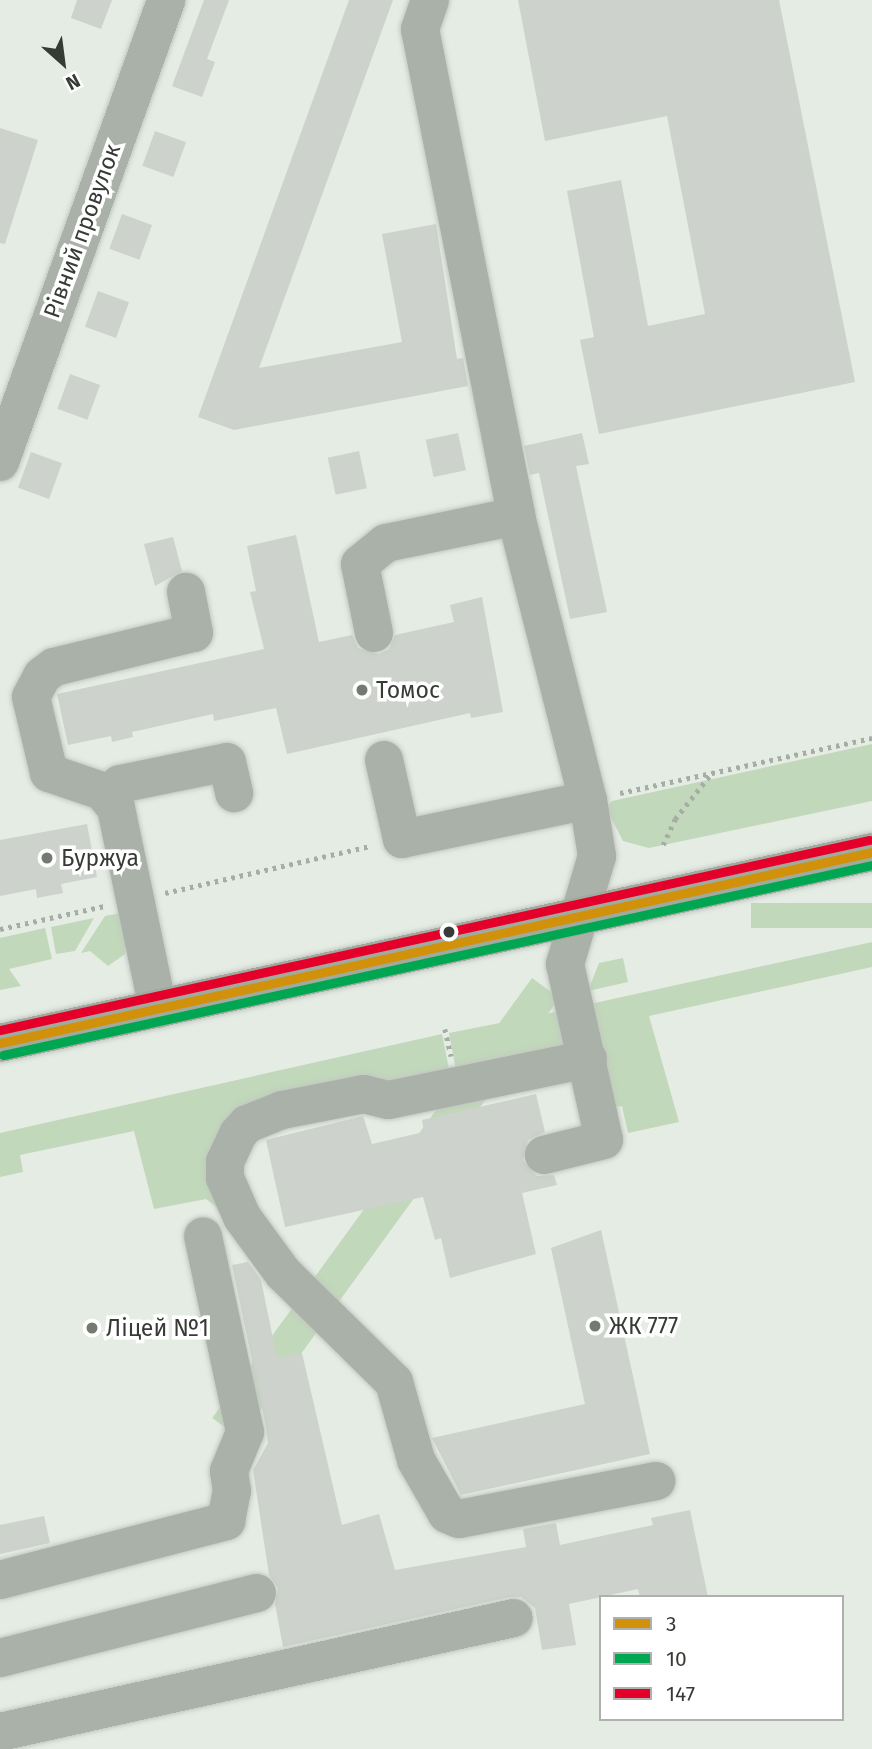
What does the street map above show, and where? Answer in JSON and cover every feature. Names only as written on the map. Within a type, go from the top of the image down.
[{"type":"main road","points":[[0,1043],[872,852]]},
{"type":"street","name":"Рівний провулок","points":[[0,462],[166,0]]},
{"type":"street","points":[[430,0],[420,29],[516,516],[588,800],[597,856],[565,964],[604,1140],[544,1155]]},
{"type":"street","points":[[374,633],[360,564],[386,544],[516,516]]},
{"type":"street","points":[[111,798],[49,772],[31,697],[42,676],[54,667],[194,633],[186,593]]},
{"type":"street","points":[[384,760],[402,839],[588,800]]},
{"type":"street","points":[[158,1009],[111,798],[120,784],[227,762],[234,793]]},
{"type":"street","points":[[588,1059],[388,1100],[364,1094],[282,1110],[247,1124],[238,1134],[225,1163],[225,1178],[242,1217],[283,1273],[394,1382],[415,1460],[447,1514],[459,1519],[656,1481]]},
{"type":"street","points":[[0,1580],[226,1521],[232,1490],[229,1471],[245,1432],[203,1236]]},
{"type":"street","points":[[0,1658],[257,1593]]},
{"type":"street","points":[[0,1732],[514,1618]]},
{"type":"path","points":[[588,800],[872,738]]},
{"type":"path","points":[[663,845],[675,818],[711,773]]},
{"type":"path","points":[[0,929],[402,839]]},
{"type":"green space","points":[[872,744],[872,801],[649,848],[623,841],[606,808],[612,801]]},
{"type":"green space","points":[[751,903],[872,903],[872,928],[751,928]]},
{"type":"green space","points":[[127,912],[125,954],[108,966],[90,951],[81,953],[105,916]]},
{"type":"green space","points":[[94,918],[75,951],[56,954],[51,927]]},
{"type":"green space","points":[[45,928],[52,959],[9,969],[21,986],[0,990],[0,938]]},
{"type":"green space","points":[[872,942],[872,967],[649,1016],[679,1122],[628,1133],[622,1106],[609,1108],[590,1004]]},
{"type":"green space","points":[[623,958],[628,982],[588,991],[599,963]]},
{"type":"green space","points":[[532,978],[560,998],[240,1438],[212,1418]]},
{"type":"green space","points":[[565,1010],[572,1042],[457,1076],[449,1033]]},
{"type":"green space","points":[[442,1034],[450,1074],[276,1105],[218,1208],[206,1199],[154,1209],[134,1131],[20,1155],[23,1172],[0,1177],[0,1133]]},
{"type":"building","points":[[77,0],[112,0],[101,29],[71,18]]},
{"type":"building","points":[[204,0],[229,0],[207,59],[215,62],[202,97],[172,86]]},
{"type":"building","points":[[349,0],[393,0],[259,368],[402,342],[382,234],[436,224],[457,359],[463,358],[468,386],[234,430],[198,417]]},
{"type":"building","points":[[518,0],[779,0],[855,382],[599,434],[580,340],[594,337],[567,191],[621,180],[648,326],[705,314],[667,116],[545,141]]},
{"type":"building","points":[[0,128],[38,140],[5,244],[0,243]]},
{"type":"building","points":[[155,131],[186,142],[173,177],[142,166]]},
{"type":"building","points":[[122,214],[152,225],[139,260],[109,249]]},
{"type":"building","points":[[98,291],[129,302],[116,338],[85,327]]},
{"type":"building","points":[[70,374],[100,385],[87,420],[57,409]]},
{"type":"building","points":[[458,433],[466,470],[434,477],[426,440]]},
{"type":"building","points":[[582,433],[589,464],[576,466],[607,612],[570,619],[539,473],[530,475],[524,446]]},
{"type":"building","points":[[359,451],[367,488],[336,495],[328,458]]},
{"type":"building","points":[[31,452],[62,463],[49,499],[18,488]]},
{"type":"building","points":[[296,535],[319,642],[352,635],[358,648],[379,654],[389,649],[395,635],[454,622],[450,605],[482,597],[503,712],[471,718],[470,713],[287,754],[276,708],[214,721],[213,714],[132,732],[133,737],[112,742],[111,736],[68,745],[57,694],[264,649],[250,592],[256,591],[247,546]]},
{"type":"building","points":[[173,537],[182,571],[155,586],[144,544]]},
{"type":"building","name":"Буржуа","points":[[87,824],[97,877],[61,884],[63,893],[37,898],[36,889],[0,896],[0,840]]},
{"type":"building","points":[[536,1094],[545,1132],[528,1140],[523,1160],[537,1176],[554,1175],[557,1185],[522,1193],[536,1254],[450,1278],[441,1238],[435,1240],[423,1197],[285,1227],[266,1140],[363,1116],[372,1144],[424,1132],[422,1120]]},
{"type":"building","name":"ЖК 777","points":[[601,1230],[650,1454],[461,1495],[432,1438],[585,1404],[551,1248]]},
{"type":"building","points":[[248,1262],[261,1280],[277,1358],[302,1353],[342,1525],[379,1514],[395,1570],[526,1547],[523,1529],[556,1523],[560,1545],[653,1525],[651,1518],[690,1510],[708,1595],[640,1595],[638,1589],[599,1595],[599,1597],[569,1604],[576,1645],[542,1650],[535,1608],[521,1597],[510,1597],[283,1647],[275,1604],[278,1588],[269,1575],[253,1470],[268,1443],[266,1427],[232,1265]]},
{"type":"building","points":[[44,1516],[50,1543],[0,1554],[0,1525]]},
{"type":"transit line","name":"147","points":[[0,1030],[869,840]]},
{"type":"transit line","name":"3","points":[[0,1043],[872,852]]},
{"type":"transit line","name":"10","points":[[3,1055],[872,865]]},
{"type":"place","name":"Томос","points":[[362,690]]},
{"type":"place","name":"Буржуа","points":[[47,858]]},
{"type":"place","name":"ЖК 777","points":[[595,1326]]},
{"type":"place","name":"Ліцей №1","points":[[92,1328]]}]
